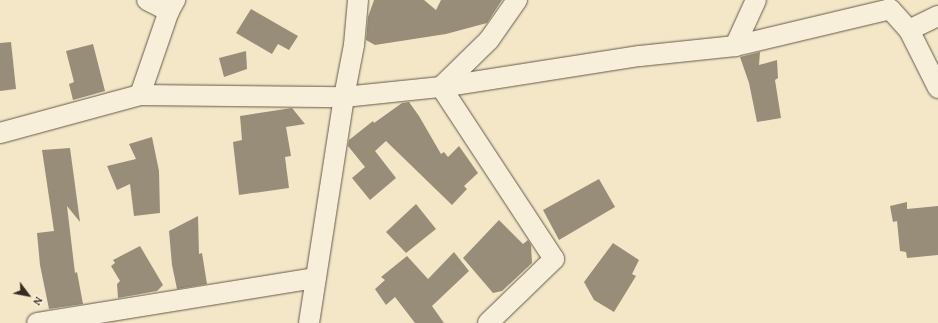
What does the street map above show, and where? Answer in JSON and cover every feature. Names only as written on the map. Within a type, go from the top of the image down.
[{"type":"street","points":[[140,95],[172,6],[147,0]]},
{"type":"street","points":[[309,323],[344,97],[354,45],[358,0]]},
{"type":"street","points":[[441,87],[490,40],[517,0]]},
{"type":"street","points":[[735,46],[756,0]]},
{"type":"street","points":[[0,133],[140,95],[344,97],[441,87],[640,56],[735,46],[893,4],[909,30],[938,88]]},
{"type":"street","points":[[909,30],[938,16]]},
{"type":"street","points":[[441,87],[554,259],[488,323]]},
{"type":"street","points":[[37,323],[315,278]]},
{"type":"building","points":[[374,0],[424,0],[436,10],[441,0],[502,0],[487,23],[446,34],[375,45],[366,40],[368,17]]},
{"type":"building","points":[[251,9],[298,36],[289,50],[278,44],[272,54],[236,33]]},
{"type":"building","points":[[11,42],[16,89],[0,91],[0,43]]},
{"type":"building","points":[[93,44],[105,91],[73,100],[69,84],[74,82],[66,51]]},
{"type":"building","points":[[246,51],[247,69],[224,77],[219,58]]},
{"type":"building","points":[[760,52],[759,65],[777,60],[778,78],[775,80],[781,118],[757,122],[749,83],[740,57]]},
{"type":"building","points":[[409,102],[441,154],[444,152],[448,157],[459,146],[478,173],[464,186],[467,189],[452,205],[386,141],[375,151],[396,178],[370,200],[352,178],[365,167],[348,146],[349,140],[373,121],[374,123],[402,103]]},
{"type":"building","points":[[292,108],[305,124],[286,127],[291,156],[285,157],[289,188],[239,195],[233,142],[242,140],[240,116]]},
{"type":"building","points":[[152,137],[159,171],[160,213],[134,216],[130,184],[117,190],[107,166],[136,159],[129,144]]},
{"type":"building","points":[[70,148],[80,222],[67,206],[75,273],[77,272],[83,304],[49,309],[40,265],[37,233],[54,231],[42,150]]},
{"type":"building","points":[[599,179],[615,207],[559,240],[543,210]]},
{"type":"building","points":[[907,202],[907,209],[938,206],[938,255],[907,258],[906,252],[900,251],[897,221],[893,222],[890,206]]},
{"type":"building","points":[[416,204],[436,229],[406,253],[386,232]]},
{"type":"building","points":[[198,216],[199,254],[202,253],[207,284],[177,289],[172,265],[169,231]]},
{"type":"building","points":[[499,220],[523,244],[528,240],[531,245],[532,263],[502,291],[493,293],[463,258]]},
{"type":"building","points":[[613,243],[639,260],[632,274],[636,276],[614,312],[594,300],[584,282]]},
{"type":"building","points":[[140,246],[163,285],[157,291],[118,298],[117,284],[120,281],[111,266],[115,263],[113,260]]},
{"type":"building","points":[[454,252],[469,271],[432,306],[444,323],[415,323],[395,297],[386,305],[375,289],[385,280],[381,277],[407,256],[428,279]]}]
